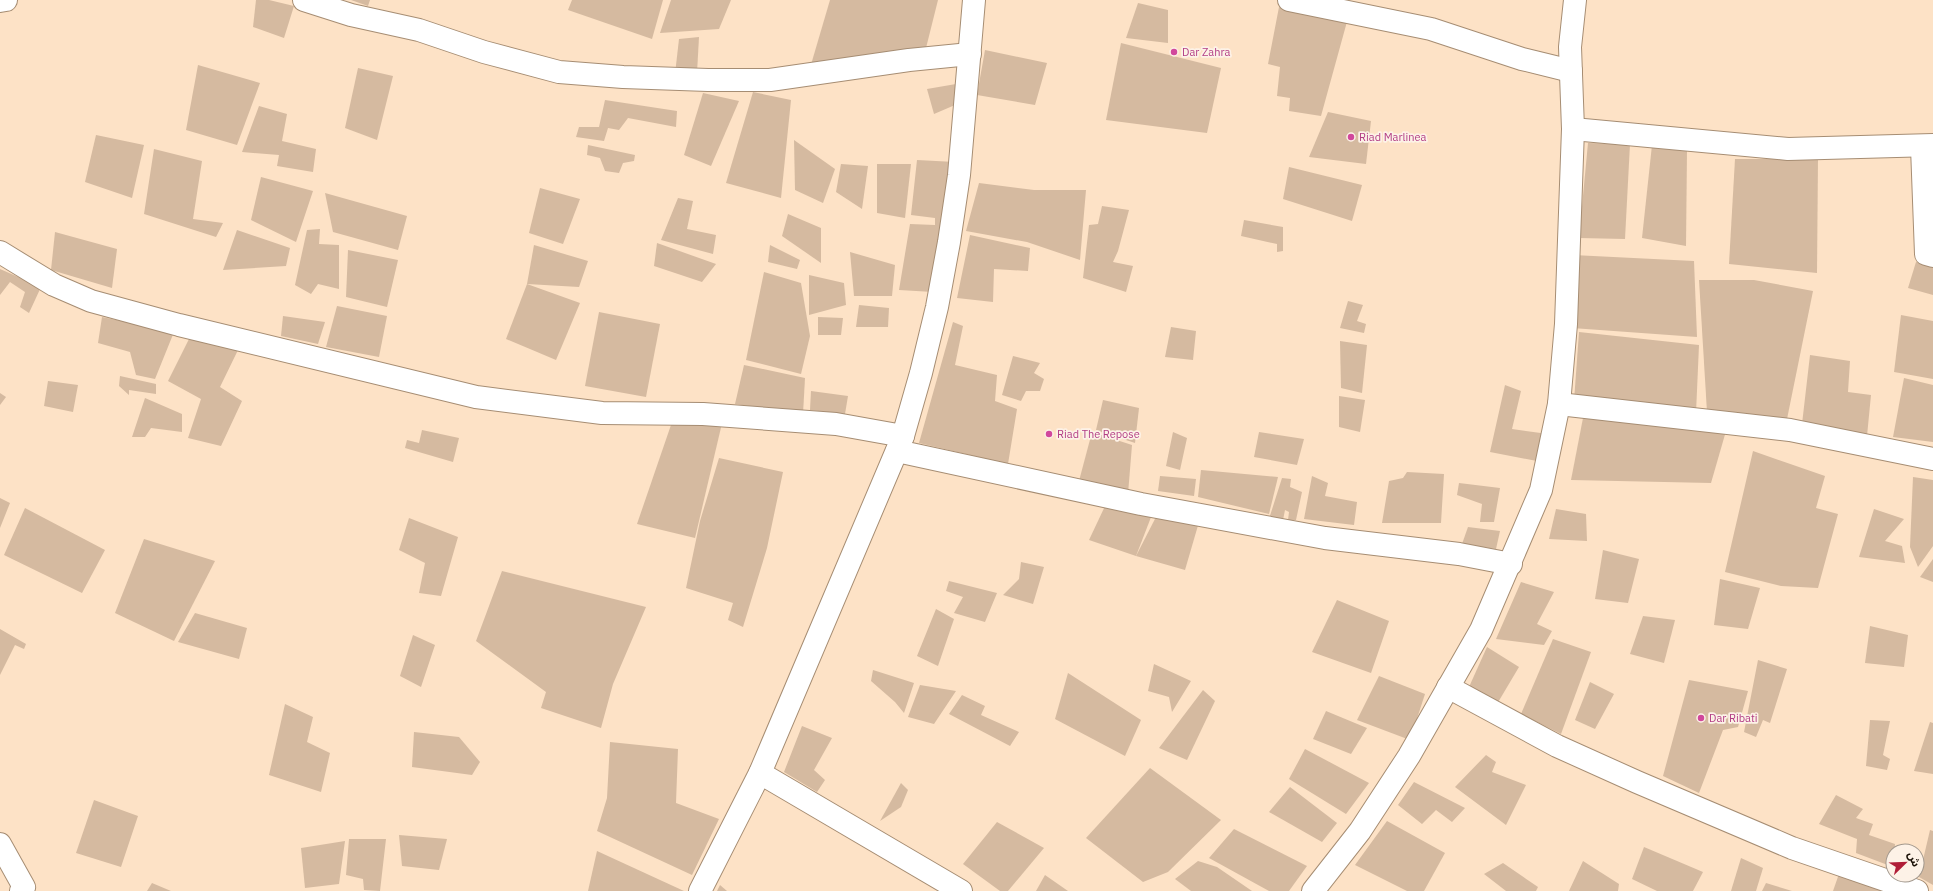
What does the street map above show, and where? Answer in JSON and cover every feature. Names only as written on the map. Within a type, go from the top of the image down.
[{"type":"street","points":[[0,1],[6,0]]},
{"type":"street","points":[[304,0],[351,15],[419,30],[484,52],[560,72],[708,80],[770,80],[909,60],[970,54]]},
{"type":"street","points":[[700,891],[760,773],[900,444],[923,366],[937,307],[947,249],[959,175],[974,0]]},
{"type":"street","points":[[1289,0],[1431,29],[1522,59],[1572,71]]},
{"type":"street","points":[[1313,891],[1360,832],[1408,756],[1482,630],[1541,490],[1559,404],[1566,324],[1573,129],[1570,47],[1575,0]]},
{"type":"street","points":[[1573,129],[1788,149],[1928,146],[1926,254],[1933,256]]},
{"type":"street","points":[[0,252],[54,285],[91,301],[151,318],[476,397],[602,413],[703,414],[836,424],[900,444],[1141,504],[1294,532],[1394,548],[1459,554],[1511,564]]},
{"type":"street","points":[[1559,404],[1790,430],[1933,459]]},
{"type":"street","points":[[1448,687],[1557,746],[1637,782],[1792,848],[1917,891]]},
{"type":"street","points":[[760,773],[960,891]]},
{"type":"street","points":[[0,844],[24,887],[21,891]]},
{"type":"building","points":[[256,0],[269,0],[294,6],[284,38],[253,27]]},
{"type":"building","points":[[351,0],[370,0],[368,6]]},
{"type":"building","points":[[572,0],[663,0],[652,39],[568,10]]},
{"type":"building","points":[[671,0],[731,0],[719,29],[660,33]]},
{"type":"building","points":[[830,0],[938,0],[925,52],[810,68]]},
{"type":"building","points":[[1138,3],[1168,10],[1168,43],[1126,38]]},
{"type":"building","points":[[1279,7],[1348,18],[1321,116],[1289,111],[1290,98],[1277,96],[1280,67],[1268,64]]},
{"type":"building","points":[[699,37],[697,73],[675,74],[679,39]]},
{"type":"building","points":[[1121,43],[1221,68],[1207,133],[1106,120]]},
{"type":"building","points":[[985,50],[1047,63],[1035,105],[977,95]]},
{"type":"building","points":[[198,65],[260,83],[237,145],[186,130]]},
{"type":"building","points":[[358,68],[393,76],[377,140],[345,128]]},
{"type":"building","points":[[956,84],[955,105],[934,114],[927,89]]},
{"type":"building","points":[[753,92],[791,100],[781,198],[726,183]]},
{"type":"building","points":[[703,93],[739,101],[711,166],[684,155]]},
{"type":"building","points":[[605,100],[677,111],[676,127],[628,118],[619,130],[608,128],[604,141],[576,137],[579,127],[599,127]]},
{"type":"building","points":[[259,106],[287,114],[282,141],[316,149],[313,172],[277,166],[279,155],[242,152]]},
{"type":"building","points":[[1328,112],[1371,121],[1366,164],[1309,157]]},
{"type":"building","points":[[96,135],[144,145],[132,198],[85,182]]},
{"type":"building","points":[[794,140],[835,169],[823,203],[795,190]]},
{"type":"building","points":[[1588,143],[1630,144],[1625,239],[1579,238]]},
{"type":"building","points":[[588,145],[635,155],[634,161],[623,163],[619,173],[605,171],[600,158],[587,155]]},
{"type":"building","points":[[1652,145],[1687,151],[1686,246],[1642,238]]},
{"type":"building","points":[[154,149],[202,161],[193,219],[223,223],[216,237],[144,214]]},
{"type":"building","points":[[1735,159],[1818,159],[1817,273],[1729,264]]},
{"type":"building","points":[[917,160],[955,162],[933,292],[899,290],[910,224],[935,225],[935,218],[911,215]]},
{"type":"building","points":[[841,164],[868,166],[862,209],[836,192]]},
{"type":"building","points":[[877,164],[911,164],[905,218],[877,213]]},
{"type":"building","points":[[1289,167],[1362,185],[1352,221],[1283,199]]},
{"type":"building","points":[[261,177],[313,191],[296,242],[251,220]]},
{"type":"building","points":[[979,183],[1034,190],[1086,190],[1080,260],[1027,242],[966,231]]},
{"type":"building","points":[[540,188],[580,199],[563,244],[529,233]]},
{"type":"building","points":[[325,193],[407,216],[398,250],[333,232]]},
{"type":"building","points":[[678,198],[693,201],[687,229],[716,235],[713,254],[661,240]]},
{"type":"building","points":[[1102,206],[1129,210],[1118,251],[1113,262],[1133,266],[1126,292],[1083,278],[1089,225],[1098,224]]},
{"type":"building","points":[[788,214],[821,228],[821,263],[782,236]]},
{"type":"building","points":[[1244,220],[1283,227],[1283,251],[1277,252],[1277,244],[1241,236]]},
{"type":"building","points":[[320,229],[319,244],[339,245],[339,289],[318,284],[311,294],[295,285],[307,230]]},
{"type":"building","points":[[237,230],[290,248],[286,266],[223,270]]},
{"type":"building","points":[[55,232],[117,249],[112,288],[51,270]]},
{"type":"building","points":[[970,235],[1030,248],[1028,271],[994,269],[993,302],[957,298]]},
{"type":"building","points":[[657,243],[716,264],[702,282],[654,266]]},
{"type":"building","points":[[534,245],[588,261],[579,287],[527,284]]},
{"type":"building","points":[[770,245],[800,260],[797,269],[768,262]]},
{"type":"building","points":[[348,250],[398,260],[387,307],[346,297]]},
{"type":"building","points":[[850,252],[895,265],[892,296],[854,296]]},
{"type":"building","points":[[1573,255],[1694,261],[1697,337],[1572,328]]},
{"type":"building","points":[[1916,262],[1933,264],[1933,295],[1908,288]]},
{"type":"building","points":[[0,269],[41,287],[29,313],[20,307],[25,292],[10,282],[0,295]]},
{"type":"building","points":[[764,272],[801,283],[810,336],[801,374],[746,360]]},
{"type":"building","points":[[809,275],[844,283],[846,305],[809,315]]},
{"type":"building","points":[[1699,280],[1754,280],[1813,291],[1786,424],[1707,412]]},
{"type":"building","points":[[527,284],[580,303],[556,360],[506,339]]},
{"type":"building","points":[[1348,301],[1363,305],[1357,321],[1366,324],[1364,333],[1340,328]]},
{"type":"building","points":[[859,305],[889,308],[888,327],[856,327]]},
{"type":"building","points":[[337,306],[387,316],[379,357],[326,347]]},
{"type":"building","points":[[599,312],[660,324],[646,397],[585,386]]},
{"type":"building","points":[[1901,315],[1933,321],[1933,379],[1894,372]]},
{"type":"building","points":[[283,316],[325,322],[318,344],[281,336]]},
{"type":"building","points":[[102,317],[174,332],[155,379],[136,375],[130,352],[98,343]]},
{"type":"building","points":[[818,317],[843,318],[841,335],[818,335]]},
{"type":"building","points":[[953,322],[963,326],[955,365],[997,375],[995,401],[1017,409],[1008,464],[919,443]]},
{"type":"building","points":[[1171,327],[1196,331],[1193,360],[1165,357]]},
{"type":"building","points":[[1579,332],[1699,345],[1696,413],[1574,401]]},
{"type":"building","points":[[190,337],[238,350],[220,387],[242,401],[221,446],[188,438],[201,399],[168,381]]},
{"type":"building","points":[[1340,341],[1367,345],[1362,393],[1341,388]]},
{"type":"building","points":[[1810,355],[1850,361],[1848,392],[1871,395],[1867,436],[1802,424]]},
{"type":"building","points":[[1013,356],[1040,363],[1034,373],[1044,379],[1040,391],[1026,391],[1021,401],[1002,395]]},
{"type":"building","points":[[744,365],[805,378],[803,414],[735,404]]},
{"type":"building","points":[[120,376],[156,384],[156,394],[129,390],[129,395],[119,386]]},
{"type":"building","points":[[1904,378],[1933,385],[1933,442],[1893,437]]},
{"type":"building","points":[[48,381],[78,385],[73,412],[44,406]]},
{"type":"building","points":[[1505,385],[1521,391],[1512,429],[1548,434],[1542,462],[1490,452]]},
{"type":"building","points":[[811,391],[848,396],[845,414],[810,410]]},
{"type":"building","points":[[0,393],[6,397],[0,405]]},
{"type":"building","points":[[1339,396],[1365,400],[1360,432],[1339,427]]},
{"type":"building","points":[[145,398],[182,414],[182,432],[151,428],[145,437],[132,437]]},
{"type":"building","points":[[1103,400],[1139,408],[1135,443],[1096,430]]},
{"type":"building","points":[[1583,418],[1726,431],[1711,483],[1571,480]]},
{"type":"building","points":[[723,419],[695,538],[637,524],[672,422]]},
{"type":"building","points":[[422,430],[459,438],[453,462],[405,448],[407,440],[419,443]]},
{"type":"building","points":[[1092,432],[1132,445],[1128,494],[1079,481]]},
{"type":"building","points":[[1173,432],[1187,438],[1180,470],[1166,466]]},
{"type":"building","points":[[1259,432],[1304,439],[1297,465],[1254,457]]},
{"type":"building","points":[[1753,451],[1825,476],[1816,508],[1838,514],[1818,588],[1781,586],[1725,572]]},
{"type":"building","points":[[719,458],[783,472],[767,548],[743,627],[728,620],[733,603],[686,588],[700,521]]},
{"type":"building","points":[[1201,470],[1278,477],[1269,514],[1198,497]]},
{"type":"building","points":[[1407,472],[1444,474],[1441,523],[1382,523],[1389,481],[1403,478]]},
{"type":"building","points":[[1160,476],[1196,479],[1194,496],[1158,491]]},
{"type":"building","points":[[1312,476],[1328,483],[1325,496],[1357,502],[1354,525],[1304,519]]},
{"type":"building","points":[[1913,477],[1933,480],[1933,546],[1918,567],[1910,547]]},
{"type":"building","points":[[1282,478],[1291,479],[1290,487],[1302,492],[1296,520],[1288,520],[1289,512],[1285,510],[1282,525],[1268,522]]},
{"type":"building","points":[[1459,483],[1500,488],[1494,522],[1480,522],[1482,504],[1457,495]]},
{"type":"building","points":[[0,498],[10,503],[0,528]]},
{"type":"building","points":[[1106,504],[1153,512],[1136,556],[1089,540]]},
{"type":"building","points":[[25,508],[105,550],[82,593],[4,555]]},
{"type":"building","points":[[1556,509],[1586,514],[1587,541],[1549,539]]},
{"type":"building","points":[[1874,509],[1904,519],[1885,541],[1902,546],[1905,563],[1859,557]]},
{"type":"building","points":[[1157,515],[1199,522],[1185,570],[1136,556]]},
{"type":"building","points":[[409,518],[458,537],[441,596],[419,593],[425,563],[399,550]]},
{"type":"building","points":[[1468,527],[1500,531],[1496,549],[1462,544]]},
{"type":"building","points":[[144,539],[215,561],[174,641],[115,613]]},
{"type":"building","points":[[1603,550],[1639,559],[1628,603],[1595,599]]},
{"type":"building","points":[[1933,559],[1933,582],[1920,577]]},
{"type":"building","points":[[1021,562],[1044,567],[1033,604],[1003,595],[1019,579]]},
{"type":"building","points":[[502,571],[646,607],[613,684],[601,728],[541,708],[546,692],[476,641]]},
{"type":"building","points":[[1720,579],[1760,588],[1748,629],[1714,625]]},
{"type":"building","points":[[949,581],[997,593],[985,622],[954,613],[963,597],[946,591]]},
{"type":"building","points":[[1521,582],[1554,592],[1537,624],[1552,631],[1544,645],[1496,639]]},
{"type":"building","points":[[1337,600],[1389,621],[1371,673],[1312,652]]},
{"type":"building","points":[[936,609],[954,619],[938,666],[917,656]]},
{"type":"building","points":[[195,613],[247,628],[239,659],[178,642]]},
{"type":"building","points":[[1643,616],[1675,620],[1664,663],[1630,654]]},
{"type":"building","points":[[1870,626],[1908,635],[1904,667],[1865,663]]},
{"type":"building","points":[[0,629],[26,644],[24,649],[15,645],[0,675]]},
{"type":"building","points":[[413,635],[435,645],[421,687],[400,676]]},
{"type":"building","points":[[1553,639],[1591,652],[1561,734],[1521,714]]},
{"type":"building","points":[[1487,647],[1519,667],[1497,704],[1469,687]]},
{"type":"building","points":[[1758,660],[1787,669],[1770,723],[1763,720],[1756,737],[1744,732]]},
{"type":"building","points":[[1154,664],[1191,681],[1172,712],[1169,697],[1148,691]]},
{"type":"building","points":[[873,670],[914,683],[904,713],[895,702],[871,681]]},
{"type":"building","points":[[1068,673],[1141,720],[1125,756],[1055,719]]},
{"type":"building","points":[[1379,676],[1425,694],[1410,740],[1357,720]]},
{"type":"building","points":[[1689,680],[1748,691],[1738,727],[1723,730],[1699,793],[1663,776]]},
{"type":"building","points":[[1590,682],[1614,694],[1595,729],[1575,720]]},
{"type":"building","points":[[920,685],[956,691],[934,724],[908,717]]},
{"type":"building","points":[[1203,690],[1215,701],[1187,760],[1159,748]]},
{"type":"building","points":[[962,695],[985,706],[981,715],[1019,732],[1010,746],[949,714]]},
{"type":"building","points":[[285,704],[313,717],[307,742],[330,753],[321,792],[269,775]]},
{"type":"building","points":[[1326,711],[1367,728],[1351,754],[1313,739]]},
{"type":"building","points":[[1870,720],[1890,721],[1883,755],[1890,759],[1887,770],[1866,766]]},
{"type":"building","points":[[1930,722],[1933,723],[1933,774],[1914,771]]},
{"type":"building","points":[[802,726],[832,738],[814,770],[825,780],[817,792],[784,772]]},
{"type":"building","points":[[414,732],[459,737],[480,762],[472,775],[412,767]]},
{"type":"building","points":[[610,742],[678,749],[676,803],[719,819],[692,875],[597,831],[607,798]]},
{"type":"building","points":[[1305,749],[1369,783],[1346,814],[1289,779]]},
{"type":"building","points":[[1486,755],[1496,762],[1492,772],[1526,785],[1506,825],[1455,787]]},
{"type":"building","points":[[1150,768],[1221,820],[1168,872],[1143,882],[1086,838]]},
{"type":"building","points":[[1414,782],[1465,808],[1452,822],[1436,810],[1422,824],[1398,805]]},
{"type":"building","points":[[901,783],[908,790],[901,807],[880,821]]},
{"type":"building","points":[[1290,787],[1337,823],[1322,842],[1269,812]]},
{"type":"building","points":[[1836,795],[1863,809],[1856,818],[1873,824],[1869,835],[1892,843],[1885,843],[1885,864],[1856,853],[1857,839],[1819,824]]},
{"type":"building","points":[[94,800],[138,816],[121,867],[76,853]]},
{"type":"building","points":[[1387,821],[1445,853],[1424,891],[1407,891],[1355,865]]},
{"type":"building","points":[[997,822],[1044,848],[1008,891],[1000,891],[963,864]]},
{"type":"building","points":[[1234,829],[1307,866],[1289,891],[1269,891],[1209,858]]},
{"type":"building","points":[[1930,830],[1933,831],[1933,885],[1925,880],[1925,851]]},
{"type":"building","points":[[399,835],[447,839],[439,870],[402,866]]},
{"type":"building","points":[[349,839],[386,839],[380,891],[364,890],[363,879],[346,875]]},
{"type":"building","points":[[345,841],[339,884],[305,888],[301,848]]},
{"type":"building","points":[[1644,847],[1703,872],[1693,891],[1657,891],[1632,879]]},
{"type":"building","points":[[597,851],[684,891],[588,891]]},
{"type":"building","points":[[1741,858],[1763,868],[1756,891],[1731,891]]},
{"type":"building","points":[[1198,861],[1217,867],[1252,891],[1191,891],[1175,879]]},
{"type":"building","points":[[1583,861],[1619,884],[1618,891],[1569,891]]},
{"type":"building","points":[[1503,863],[1538,887],[1536,891],[1506,891],[1484,874]]},
{"type":"building","points":[[1840,871],[1886,891],[1833,891]]},
{"type":"building","points":[[1045,875],[1068,891],[1036,891]]},
{"type":"building","points":[[152,883],[171,891],[147,891]]},
{"type":"building","points":[[1766,883],[1792,891],[1762,891]]},
{"type":"building","points":[[720,885],[727,891],[717,891]]},
{"type":"place","name":"Dar Zahra","points":[[1174,52]]},
{"type":"place","name":"Riad Marlinea","points":[[1351,137]]},
{"type":"place","name":"Riad The Repose","points":[[1049,434]]},
{"type":"place","name":"Dar Ribati","points":[[1701,718]]}]
